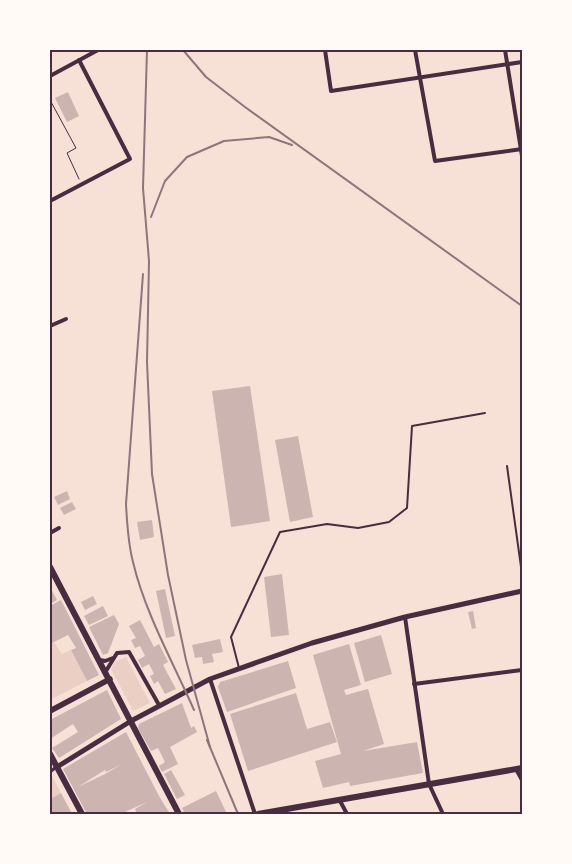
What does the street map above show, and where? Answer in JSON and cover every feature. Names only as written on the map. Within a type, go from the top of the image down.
[{"type":"main road","points":[[50,567],[180,814]]},
{"type":"main road","points":[[99,685],[106,671]]},
{"type":"main road","points":[[50,711],[110,679]]},
{"type":"main road","points":[[50,754],[82,814]]},
{"type":"main road","points":[[256,814],[519,768]]},
{"type":"street","points":[[50,76],[98,50]]},
{"type":"street","points":[[325,50],[331,91],[522,62]]},
{"type":"street","points":[[414,50],[435,161],[521,149]]},
{"type":"street","points":[[505,50],[522,156]]},
{"type":"street","points":[[50,193],[52,200],[130,159],[79,60]]},
{"type":"street","points":[[50,326],[66,319]]},
{"type":"street","points":[[50,533],[59,528]]},
{"type":"street","points":[[50,772],[131,720],[210,679],[312,643],[405,617],[522,591]]},
{"type":"street","points":[[405,617],[429,784],[443,814]]},
{"type":"street","points":[[106,671],[117,653],[129,652],[134,657],[159,705]]},
{"type":"street","points":[[100,660],[105,661],[113,658]]},
{"type":"street","points":[[414,684],[522,670]]},
{"type":"street","points":[[210,679],[256,814]]},
{"type":"street","points":[[519,768],[522,780]]},
{"type":"street","points":[[339,799],[347,814]]},
{"type":"lane","points":[[239,668],[231,637],[280,532],[327,524],[358,528],[389,522],[407,508],[412,426],[485,413]]},
{"type":"lane","points":[[507,466],[522,574]]},
{"type":"path","points":[[50,100],[76,148],[67,154],[81,184]]},
{"type":"shaded area","points":[[54,642],[62,654],[71,650],[87,681],[50,700],[50,644]]},
{"type":"shaded area","points":[[126,657],[150,703],[133,711],[111,669],[115,662]]},
{"type":"shaded area","points":[[52,776],[61,793],[50,799],[50,778]]},
{"type":"building","points":[[68,92],[79,116],[67,122],[55,98]]},
{"type":"building","points":[[250,386],[270,521],[231,527],[212,391]]},
{"type":"building","points":[[298,436],[313,517],[290,522],[275,440]]},
{"type":"building","points":[[67,491],[70,499],[58,505],[54,497]]},
{"type":"building","points":[[72,502],[76,509],[64,515],[60,508]]},
{"type":"building","points":[[152,520],[154,537],[140,540],[137,522]]},
{"type":"building","points":[[282,574],[289,635],[271,637],[264,577]]},
{"type":"building","points":[[50,587],[57,600],[50,604]]},
{"type":"building","points":[[165,589],[175,636],[166,638],[156,591]]},
{"type":"building","points":[[93,596],[97,604],[85,610],[81,602]]},
{"type":"building","points":[[61,600],[99,675],[87,681],[71,650],[76,648],[68,635],[50,644],[50,606]]},
{"type":"building","points":[[103,606],[108,616],[89,625],[84,616]]},
{"type":"building","points":[[473,611],[476,628],[472,629],[468,612]]},
{"type":"building","points":[[114,615],[119,624],[108,653],[103,655],[89,627]]},
{"type":"building","points":[[140,620],[154,647],[159,644],[168,662],[163,665],[176,689],[165,694],[158,681],[154,684],[150,676],[154,674],[149,664],[142,668],[138,660],[145,656],[140,646],[135,648],[131,640],[136,638],[129,626]]},
{"type":"building","points":[[381,635],[392,674],[365,682],[354,643]]},
{"type":"building","points":[[220,639],[223,652],[212,654],[214,662],[203,664],[202,657],[195,658],[192,645]]},
{"type":"building","points":[[349,644],[361,685],[344,690],[346,695],[368,689],[384,744],[363,751],[417,742],[423,773],[350,786],[349,782],[323,788],[315,761],[341,754],[313,655]]},
{"type":"building","points":[[288,661],[296,688],[227,712],[218,687],[220,682]]},
{"type":"building","points":[[107,690],[121,719],[59,758],[52,748],[78,732],[73,724],[50,739],[50,720]]},
{"type":"building","points":[[296,693],[307,729],[330,722],[337,742],[248,771],[230,714]]},
{"type":"building","points":[[182,703],[191,728],[194,726],[197,732],[170,747],[178,764],[162,772],[159,766],[165,762],[158,748],[151,751],[138,728],[139,724]]},
{"type":"building","points":[[126,732],[170,814],[137,814],[135,809],[147,802],[125,812],[127,814],[87,814],[63,769]],"holes":[[[122,764],[78,787],[105,770],[106,772]]]},
{"type":"building","points":[[171,770],[185,795],[177,799],[164,774]]},
{"type":"building","points":[[216,791],[227,814],[185,814],[182,808]]},
{"type":"building","points":[[61,793],[72,814],[50,814],[50,799]]},
{"type":"railway","points":[[147,50],[143,188],[149,261],[147,362],[152,474],[168,575],[186,660],[210,747]]},
{"type":"railway","points":[[183,50],[206,77],[245,107],[522,306]]},
{"type":"railway","points":[[151,217],[165,181],[187,157],[224,141],[269,137],[292,145]]},
{"type":"railway","points":[[143,274],[126,504],[128,533],[133,562],[145,600],[194,710]]},
{"type":"railway","points":[[207,740],[238,814]]}]
